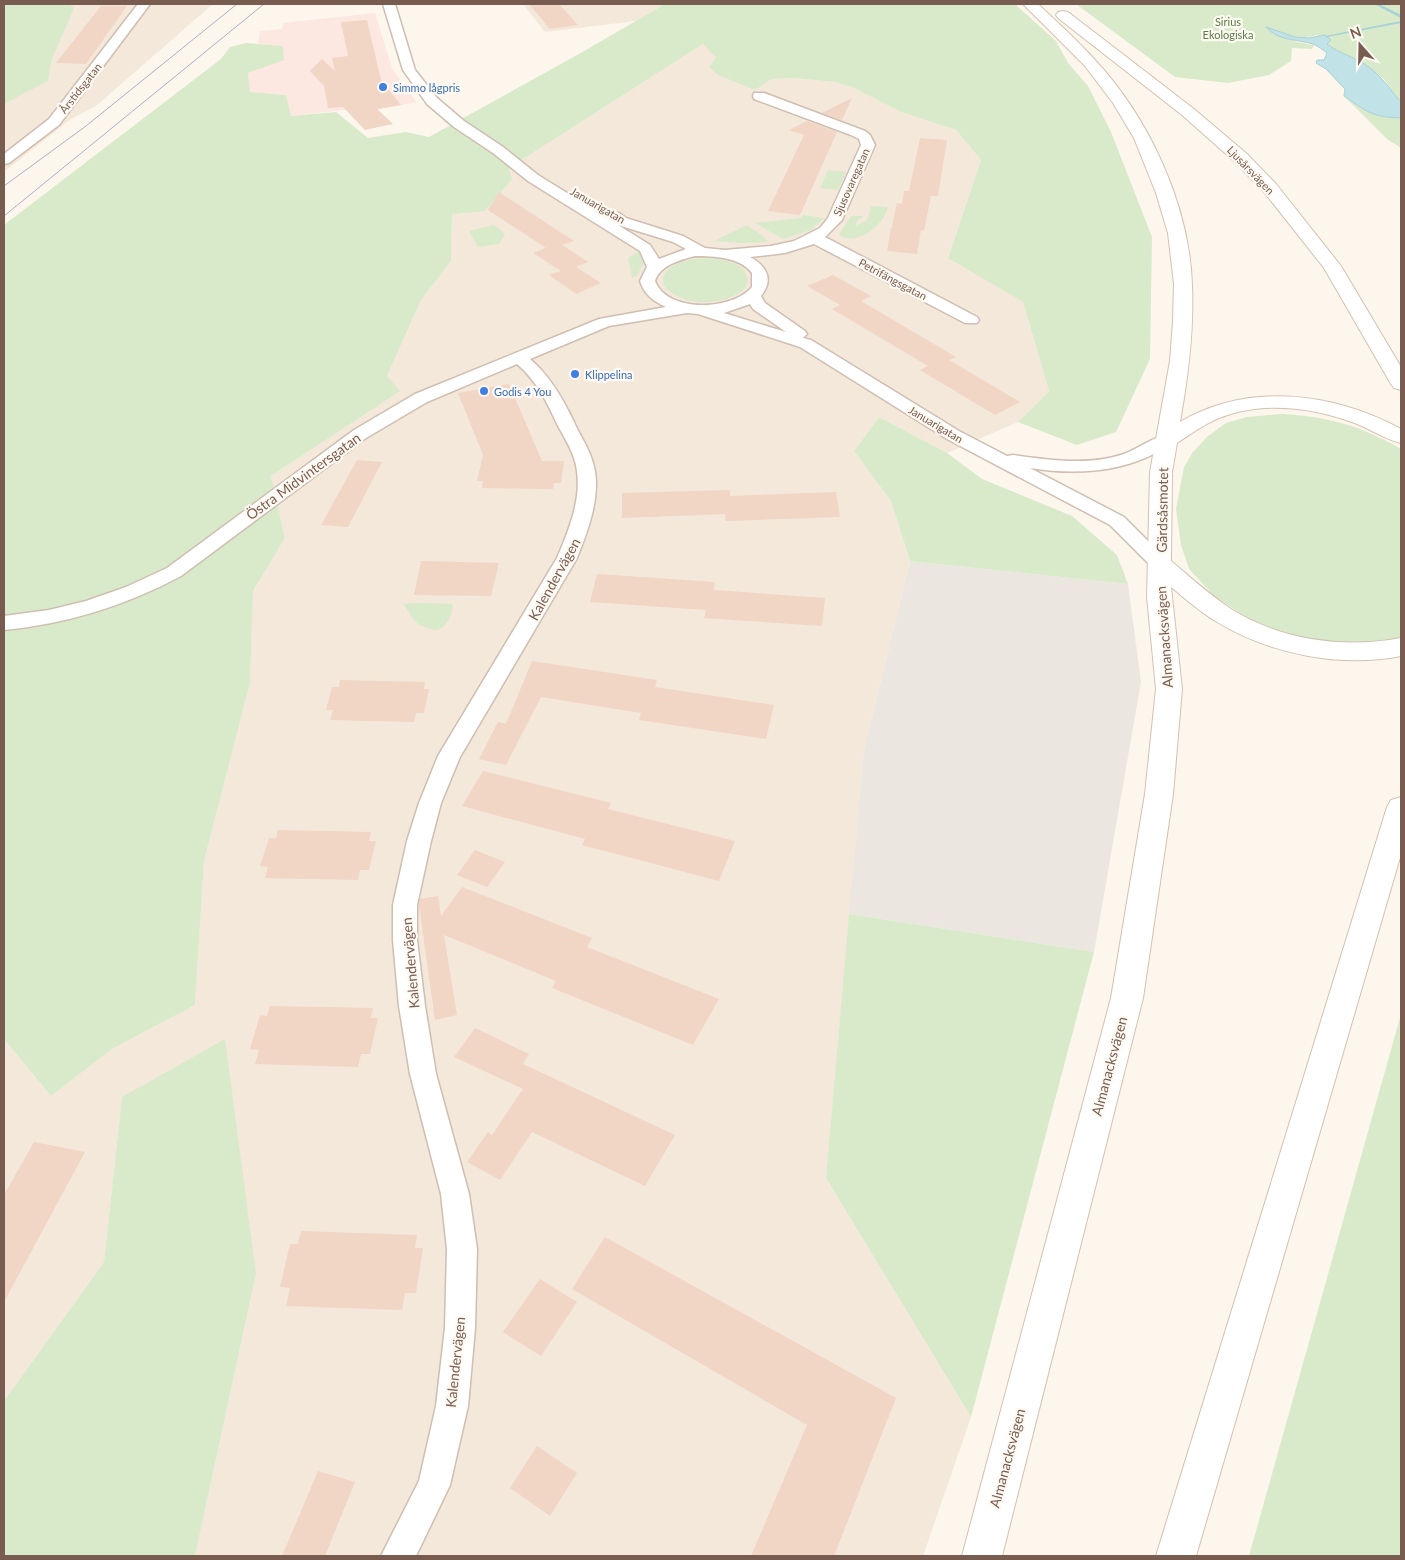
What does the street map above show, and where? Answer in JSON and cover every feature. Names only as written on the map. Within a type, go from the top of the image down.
[{"type":"main road","points":[[1030,4],[1070,41],[1120,101],[1142,138],[1165,193],[1177,233],[1184,300],[1180,361],[1166,440]]},
{"type":"main road","name":"Ljusårsvägen","points":[[1048,4],[1188,112],[1241,158],[1270,188],[1332,266],[1401,384]]},
{"type":"main road","points":[[1166,440],[1210,415],[1258,403],[1292,404],[1336,410],[1368,420],[1401,437]]},
{"type":"main road","name":"Gärdsåsmotet","points":[[1166,440],[1161,472],[1161,565],[1214,608],[1260,633],[1297,644],[1334,650],[1365,652],[1401,647]]},
{"type":"main road","name":"Almanacksvägen","points":[[982,1556],[1127,998],[1159,794],[1169,689],[1159,596],[1161,565]]},
{"type":"main road","points":[[1176,1556],[1401,807]]},
{"type":"street","name":"Årstidsgatan","points":[[4,160],[54,122],[144,4]]},
{"type":"street","name":"Januarigatan","points":[[389,4],[409,70],[416,82],[432,101],[459,124],[498,150],[533,178],[645,248],[655,267]]},
{"type":"street","name":"Sjusovaregatan","points":[[726,254],[783,250],[815,238],[827,230],[835,220],[868,145],[867,140],[856,132],[759,96]]},
{"type":"street","name":"Januarigatan","points":[[498,150],[544,173],[621,221],[678,239],[702,252]]},
{"type":"street","name":"Petrifängsgatan","points":[[815,238],[971,320]]},
{"type":"street","points":[[761,278],[783,250]]},
{"type":"street","points":[[649,283],[650,275],[655,267],[674,256],[702,252],[726,254],[750,263],[757,270],[761,278],[761,285],[753,295]]},
{"type":"street","name":"Januarigatan","points":[[649,283],[652,291],[660,298],[761,329],[786,339],[805,343],[953,435],[1118,521],[1161,565]]},
{"type":"street","name":"Östra Midvintersgatan","points":[[605,322],[634,301],[649,283]]},
{"type":"street","name":"Januarigatan","points":[[753,295],[760,306],[797,331],[805,343]]},
{"type":"street","name":"Östra Midvintersgatan","points":[[4,623],[77,611],[144,589],[174,572],[306,473],[374,425],[421,398],[605,322],[693,308],[730,306],[753,295]]},
{"type":"street","name":"Kalendervägen","points":[[398,1556],[434,1486],[452,1406],[460,1328],[462,1256],[455,1194],[422,1066],[405,940],[406,905],[419,840],[430,803],[448,756],[567,558],[580,531],[587,486],[584,460],[546,384],[532,368],[518,357]]},
{"type":"street","name":"Januarigatan","points":[[991,456],[1046,464],[1106,465],[1143,454],[1166,440]]},
{"type":"shaded area","points":[[4,4],[213,4],[96,106],[71,119],[4,172]]},
{"type":"shaded area","points":[[523,4],[665,4],[636,21],[545,32]]},
{"type":"shaded area","points":[[375,13],[392,68],[416,102],[376,110],[369,107],[291,116],[286,95],[250,92],[248,73],[284,59],[283,46],[258,44],[260,31],[282,29],[283,23]]},
{"type":"shaded area","points":[[703,44],[716,58],[755,90],[772,79],[794,78],[834,82],[852,87],[901,112],[956,130],[981,160],[948,257],[1023,302],[1049,391],[1018,422],[947,453],[879,417],[854,451],[891,501],[910,561],[864,750],[826,1178],[971,1417],[923,1556],[195,1556],[256,1274],[122,1097],[104,1262],[4,1401],[4,1039],[51,1096],[112,1049],[195,1005],[204,861],[250,683],[253,591],[285,538],[271,476],[399,391],[387,376],[421,300],[451,261],[452,214],[509,168]]},
{"type":"shaded area","points":[[910,561],[1128,584],[1141,682],[1094,952],[849,914],[864,750]]},
{"type":"green space","points":[[4,4],[69,4],[74,8],[51,61],[48,81],[4,104]]},
{"type":"green space","points":[[665,4],[1015,4],[1056,41],[1068,63],[1088,86],[1111,132],[1152,237],[1150,359],[1116,432],[1077,445],[1018,422],[1049,391],[1023,302],[948,258],[981,160],[956,130],[901,112],[852,87],[834,82],[794,78],[772,79],[755,90],[718,75],[709,67],[716,58],[703,44],[509,168],[512,179],[485,211],[452,214],[451,261],[421,300],[387,376],[400,391],[271,476],[285,538],[253,591],[250,683],[204,861],[195,1005],[112,1049],[51,1096],[4,1039],[4,225],[221,59],[230,47],[246,43],[283,46],[284,60],[248,73],[250,92],[286,95],[291,116],[336,112],[368,138],[406,132],[429,137]]},
{"type":"green space","name":"Sirius Ekologiska","points":[[1076,4],[1401,4],[1401,101],[1384,79],[1356,59],[1338,52],[1317,35],[1298,37],[1267,28],[1296,42],[1314,45],[1312,49],[1292,48],[1291,61],[1269,75],[1228,83],[1175,77]]},
{"type":"green space","points":[[1344,96],[1362,109],[1401,118],[1401,148],[1387,139]]},
{"type":"green space","points":[[828,170],[846,172],[838,190],[820,188]]},
{"type":"green space","points":[[871,206],[888,207],[881,221],[875,227],[869,232],[854,238],[846,238],[839,235],[851,216],[864,216],[857,221],[856,226],[868,219]]},
{"type":"green space","points":[[803,215],[824,218],[811,230],[783,239],[755,223],[801,218]]},
{"type":"green space","points":[[494,225],[505,234],[499,244],[478,247],[469,231]]},
{"type":"green space","points":[[747,225],[763,236],[768,242],[714,241]]},
{"type":"green space","points":[[641,251],[645,261],[637,275],[632,278],[628,261],[629,257]]},
{"type":"green space","points":[[708,258],[720,259],[738,265],[743,269],[748,280],[745,289],[726,299],[704,302],[682,298],[664,286],[663,277],[671,267],[682,262]]},
{"type":"green space","points":[[1281,414],[1313,417],[1358,428],[1401,449],[1401,637],[1385,642],[1359,644],[1314,641],[1264,626],[1214,596],[1189,569],[1181,545],[1176,509],[1184,467],[1193,452],[1207,437],[1226,423],[1247,417]]},
{"type":"green space","points":[[879,417],[947,453],[982,479],[1072,516],[1117,555],[1128,584],[910,561],[891,501],[854,451]]},
{"type":"green space","points":[[403,604],[453,604],[449,620],[438,630],[418,624]]},
{"type":"green space","points":[[849,914],[1094,952],[971,1417],[826,1178]]},
{"type":"green space","points":[[1401,1014],[1401,1556],[1249,1556]]},
{"type":"green space","points":[[225,1039],[256,1274],[195,1556],[4,1556],[4,1401],[104,1262],[122,1097]]},
{"type":"water","points":[[1266,27],[1295,37],[1309,38],[1325,35],[1331,40],[1327,44],[1337,51],[1362,62],[1384,81],[1401,101],[1401,118],[1370,113],[1344,96],[1345,89],[1326,69],[1316,63],[1317,60],[1324,60],[1327,53],[1313,44],[1276,35]]},
{"type":"building","points":[[529,4],[559,4],[578,25],[550,29]]},
{"type":"building","points":[[101,6],[127,6],[86,64],[56,63]]},
{"type":"building","points":[[367,20],[381,80],[401,105],[377,109],[393,124],[365,130],[343,107],[328,108],[324,86],[310,71],[322,59],[335,71],[332,58],[348,56],[341,22]]},
{"type":"building","points":[[852,98],[842,120],[822,113]]},
{"type":"building","points":[[807,121],[837,132],[800,215],[768,211],[804,135],[789,130]]},
{"type":"building","points":[[920,138],[947,140],[938,196],[931,196],[924,231],[921,230],[917,254],[887,251],[891,228],[895,227],[892,227],[897,203],[902,204],[904,191],[909,191]]},
{"type":"building","points":[[499,192],[574,241],[562,245],[588,262],[576,267],[601,283],[576,294],[549,275],[561,271],[533,253],[546,248],[488,210]]},
{"type":"building","points":[[833,275],[871,296],[861,301],[956,357],[949,360],[1020,402],[995,415],[920,370],[928,366],[832,309],[840,305],[807,286]]},
{"type":"building","points":[[509,384],[542,461],[564,461],[561,483],[554,483],[553,489],[482,488],[483,481],[477,481],[483,455],[458,393]]},
{"type":"building","points":[[357,460],[382,462],[348,527],[321,525]]},
{"type":"building","points":[[730,490],[730,496],[836,492],[840,517],[726,521],[725,514],[622,518],[622,493]]},
{"type":"building","points":[[421,561],[499,563],[491,596],[414,595]]},
{"type":"building","points":[[597,574],[715,582],[714,590],[825,598],[822,626],[704,618],[706,610],[590,602]]},
{"type":"building","points":[[532,661],[657,680],[655,687],[774,705],[766,739],[639,720],[641,713],[541,697],[506,765],[479,759],[498,722],[506,724]]},
{"type":"building","points":[[340,680],[425,682],[424,689],[429,689],[424,713],[416,713],[414,722],[330,720],[333,710],[326,710],[332,687],[339,687]]},
{"type":"building","points":[[483,771],[611,803],[608,809],[735,841],[719,881],[582,845],[585,839],[462,806]]},
{"type":"building","points":[[278,830],[371,832],[369,841],[376,841],[369,870],[360,870],[358,880],[265,878],[268,867],[260,866],[269,838],[276,838]]},
{"type":"building","points":[[475,850],[505,862],[487,887],[457,875]]},
{"type":"building","points":[[462,887],[592,938],[587,947],[719,999],[693,1045],[552,988],[556,981],[444,935],[457,1015],[435,1020],[419,905],[420,899],[438,896],[441,916]]},
{"type":"building","points":[[270,1006],[373,1008],[371,1018],[378,1018],[370,1054],[361,1054],[358,1067],[255,1064],[259,1050],[250,1049],[260,1015],[267,1016]]},
{"type":"building","points":[[475,1028],[529,1054],[523,1064],[675,1135],[645,1186],[532,1132],[500,1180],[467,1162],[488,1132],[492,1135],[523,1089],[454,1057]]},
{"type":"building","points":[[34,1142],[85,1152],[4,1302],[4,1195]]},
{"type":"building","points":[[301,1231],[417,1235],[415,1248],[423,1248],[416,1293],[405,1293],[402,1310],[286,1306],[290,1288],[280,1287],[290,1244],[298,1244]]},
{"type":"building","points":[[605,1237],[896,1398],[834,1556],[751,1556],[807,1425],[572,1289]]},
{"type":"building","points":[[540,1279],[577,1302],[541,1356],[503,1332]]},
{"type":"building","points":[[537,1446],[577,1473],[550,1516],[510,1488]]},
{"type":"building","points":[[318,1471],[355,1482],[325,1556],[282,1556]]},
{"type":"waterway","points":[[1376,4],[1401,17]]},
{"type":"waterway","points":[[1327,36],[1401,22]]},
{"type":"tram line","points":[[4,186],[86,126],[237,4]]},
{"type":"tram line","points":[[4,216],[264,4]]},
{"type":"place","name":"Simmo lågpris","points":[[383,87]]},
{"type":"place","name":"Klippelina","points":[[575,374]]},
{"type":"place","name":"Godis 4 You","points":[[484,391]]}]
